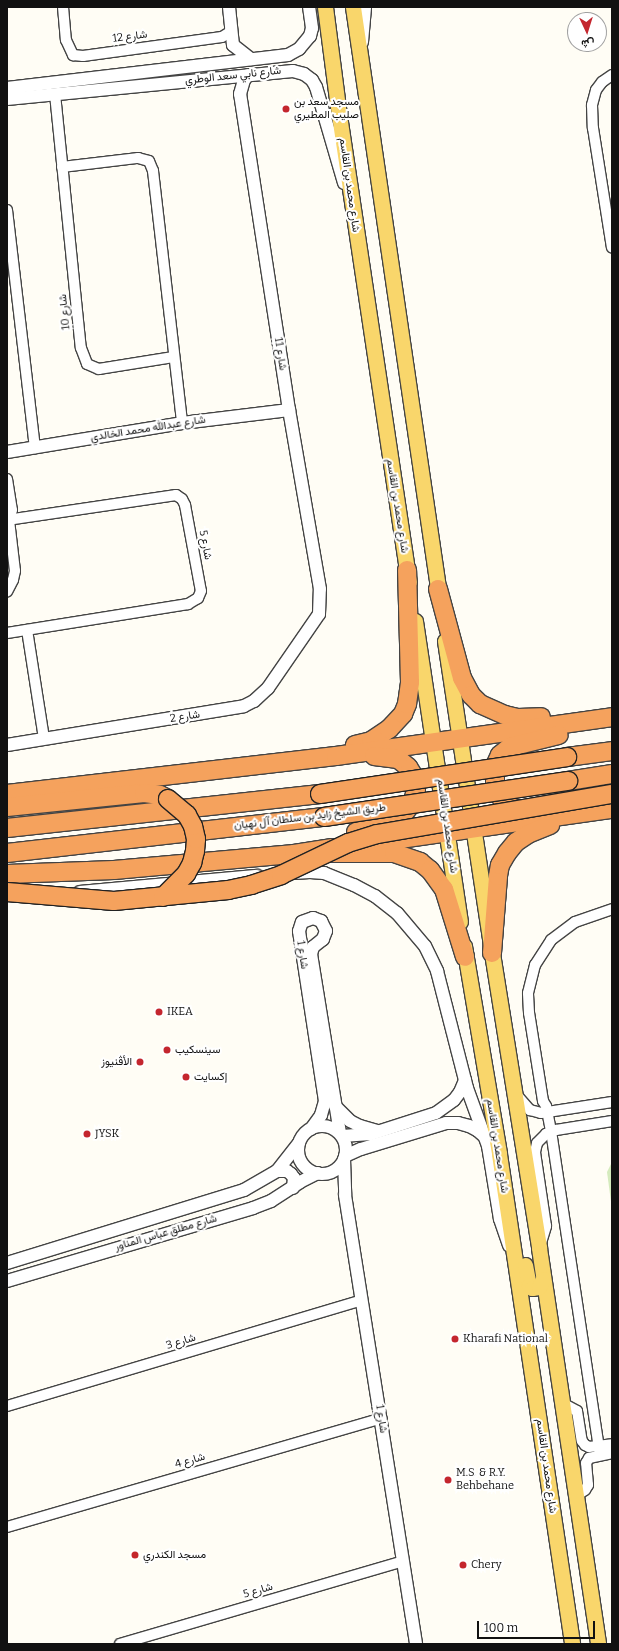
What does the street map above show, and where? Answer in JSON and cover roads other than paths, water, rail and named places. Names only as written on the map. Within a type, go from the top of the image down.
[{"type":"highway","points":[[208,771],[356,745],[370,741],[393,726],[403,714],[410,694],[407,570]]},
{"type":"highway","points":[[438,589],[462,678],[471,695],[480,704],[492,711],[518,718],[612,713]]},
{"type":"highway","points":[[7,794],[336,756],[612,717]]},
{"type":"highway","points":[[554,818],[531,815],[507,805],[499,795],[495,784],[495,766],[500,755],[510,747],[524,743],[612,723]]},
{"type":"highway","name":"طريق الشيخ زايد بن سلطان آل نهيان","points":[[7,828],[320,794],[612,751]]},
{"type":"highway","points":[[294,854],[393,819],[405,812],[413,802],[416,789],[413,775],[408,767],[398,760],[381,756],[336,756]]},
{"type":"highway","name":"طريق الشيخ زايد بن سلطان آل نهيان","points":[[7,854],[324,817],[612,774]]},
{"type":"highway","points":[[7,807],[144,793],[160,795],[168,799],[187,815],[196,838],[192,863],[186,874],[163,896]]},
{"type":"highway","points":[[7,892],[100,901],[228,890],[259,883],[295,869],[348,843],[377,834],[612,794]]},
{"type":"highway","points":[[7,874],[114,870],[294,854],[612,809]]},
{"type":"highway","points":[[492,953],[498,876],[507,853],[516,842],[540,828],[612,809]]},
{"type":"highway","points":[[294,854],[394,853],[408,856],[420,862],[430,870],[444,890],[465,957]]},
{"type":"main road","name":"شارع محمد بن القاسم","points":[[325,7],[354,218],[448,832],[465,957],[499,1154],[572,1644]]},
{"type":"main road","points":[[353,7],[459,738],[526,1163],[598,1644]]},
{"type":"main road","points":[[526,1163],[536,1146]]},
{"type":"main road","points":[[499,1154],[506,1170],[514,1197],[529,1285],[535,1288],[541,1285],[543,1279]]},
{"type":"main road","points":[[528,1343],[529,1338],[535,1335],[539,1336],[542,1340],[558,1431],[560,1439],[569,1452]]},
{"type":"main road","points":[[595,1625],[604,1644]]},
{"type":"street","name":"شارع 12","points":[[63,7],[66,40],[74,54],[82,56],[222,37],[230,32],[231,25]]},
{"type":"street","points":[[229,7],[234,45]]},
{"type":"street","name":"شارع نابي سعد الوطري","points":[[7,88],[288,55],[299,49],[305,43],[312,28],[310,7]]},
{"type":"street","points":[[361,55],[365,7]]},
{"type":"street","points":[[234,45],[265,65],[262,73]]},
{"type":"street","points":[[211,78],[206,72],[213,63],[234,45]]},
{"type":"street","name":"شارع نابي سعد الوطري","points":[[7,99],[262,73],[293,71],[304,74],[314,83],[321,99],[354,218]]},
{"type":"street","points":[[240,94],[241,87],[248,75]]},
{"type":"street","points":[[612,75],[602,82],[596,90],[592,105],[593,124],[612,248]]},
{"type":"street","points":[[224,77],[236,87],[240,94]]},
{"type":"street","name":"شارع 10","points":[[55,94],[81,348],[87,364],[99,369],[173,357]]},
{"type":"street","name":"شارع 11","points":[[240,94],[289,410],[320,589],[319,614]]},
{"type":"street","points":[[62,167],[138,158],[149,161],[153,171],[173,357],[182,423]]},
{"type":"street","points":[[7,210],[35,448]]},
{"type":"street","name":"شارع عبدالله محمد الخالدي","points":[[7,452],[182,423],[289,410]]},
{"type":"street","points":[[7,479],[12,510],[8,520],[15,571],[13,580],[7,592]]},
{"type":"street","name":"شارع 5","points":[[7,630],[7,633],[188,604],[198,598],[200,586],[185,505],[182,499],[176,495],[8,520]]},
{"type":"street","name":"شارع 2","points":[[7,745],[244,706],[254,701],[268,688],[314,624],[319,614]]},
{"type":"street","points":[[27,630],[44,739]]},
{"type":"street","points":[[7,898],[310,872],[331,875],[354,885],[388,905],[397,913],[424,946],[437,970],[465,1080],[485,1138],[503,1231],[514,1252]]},
{"type":"street","points":[[600,1450],[547,1110],[548,1100],[530,1004],[542,957],[552,940],[566,928],[584,918],[612,909]]},
{"type":"street","points":[[542,957],[570,932],[586,923],[612,914]]},
{"type":"street","name":"شارع 1","points":[[310,1129],[321,1115],[325,1101],[298,931],[302,922],[313,918],[321,921],[326,931],[323,939],[313,947],[312,954],[335,1106],[341,1135]]},
{"type":"street","points":[[341,1135],[361,1136],[436,1113],[454,1100],[460,1092],[465,1080]]},
{"type":"street","points":[[515,1093],[530,1110],[537,1113],[547,1110],[572,1109],[612,1102]]},
{"type":"street","points":[[335,1106],[350,1121],[360,1126],[380,1131]]},
{"type":"street","points":[[572,1109],[575,1127]]},
{"type":"street","points":[[539,1248],[546,1226],[536,1146],[542,1137],[551,1131],[612,1121]]},
{"type":"street","points":[[345,1158],[345,1142],[341,1135],[329,1127],[323,1126],[310,1129],[305,1133],[299,1143],[299,1156],[302,1162],[306,1167],[321,1173],[336,1169],[345,1158],[361,1149],[446,1123],[458,1123],[469,1126],[477,1130],[485,1138]]},
{"type":"street","name":"شارع مطلق عباس المناور","points":[[7,1263],[230,1196],[257,1184],[277,1171],[299,1143]]},
{"type":"street","name":"شارع 1","points":[[345,1158],[345,1195],[416,1644]]},
{"type":"street","points":[[277,1171],[287,1171],[291,1174],[294,1178],[293,1188]]},
{"type":"street","name":"شارع 1","points":[[321,1173],[333,1180],[345,1195]]},
{"type":"street","name":"شارع مطلق عباس المناور","points":[[7,1281],[254,1208],[272,1201],[310,1176],[321,1173]]},
{"type":"street","name":"شارع 3","points":[[7,1406],[362,1300]]},
{"type":"street","points":[[562,1403],[577,1411],[584,1443],[589,1447],[612,1453]]},
{"type":"street","name":"شارع 4","points":[[7,1527],[380,1418]]},
{"type":"street","points":[[576,1496],[585,1490],[588,1485],[587,1459],[612,1444]]},
{"type":"street","name":"شارع 5","points":[[120,1644],[403,1561]]},
{"type":"place","name":"مسجد سعد بن صليب المطيري","points":[[286,109]]},
{"type":"place","name":"IKEA","points":[[159,1012]]},
{"type":"place","name":"سينسكيب","points":[[167,1050]]},
{"type":"place","name":"الأڤنيوز","points":[[140,1062]]},
{"type":"place","name":"إكسايت","points":[[186,1077]]},
{"type":"place","name":"JYSK","points":[[87,1134]]},
{"type":"place","name":"Kharafi National","points":[[455,1339]]},
{"type":"place","name":"M.S. & R.Y. Behbehane","points":[[448,1480]]},
{"type":"place","name":"مسجد الكندري","points":[[135,1555]]},
{"type":"place","name":"Chery","points":[[463,1565]]}]
